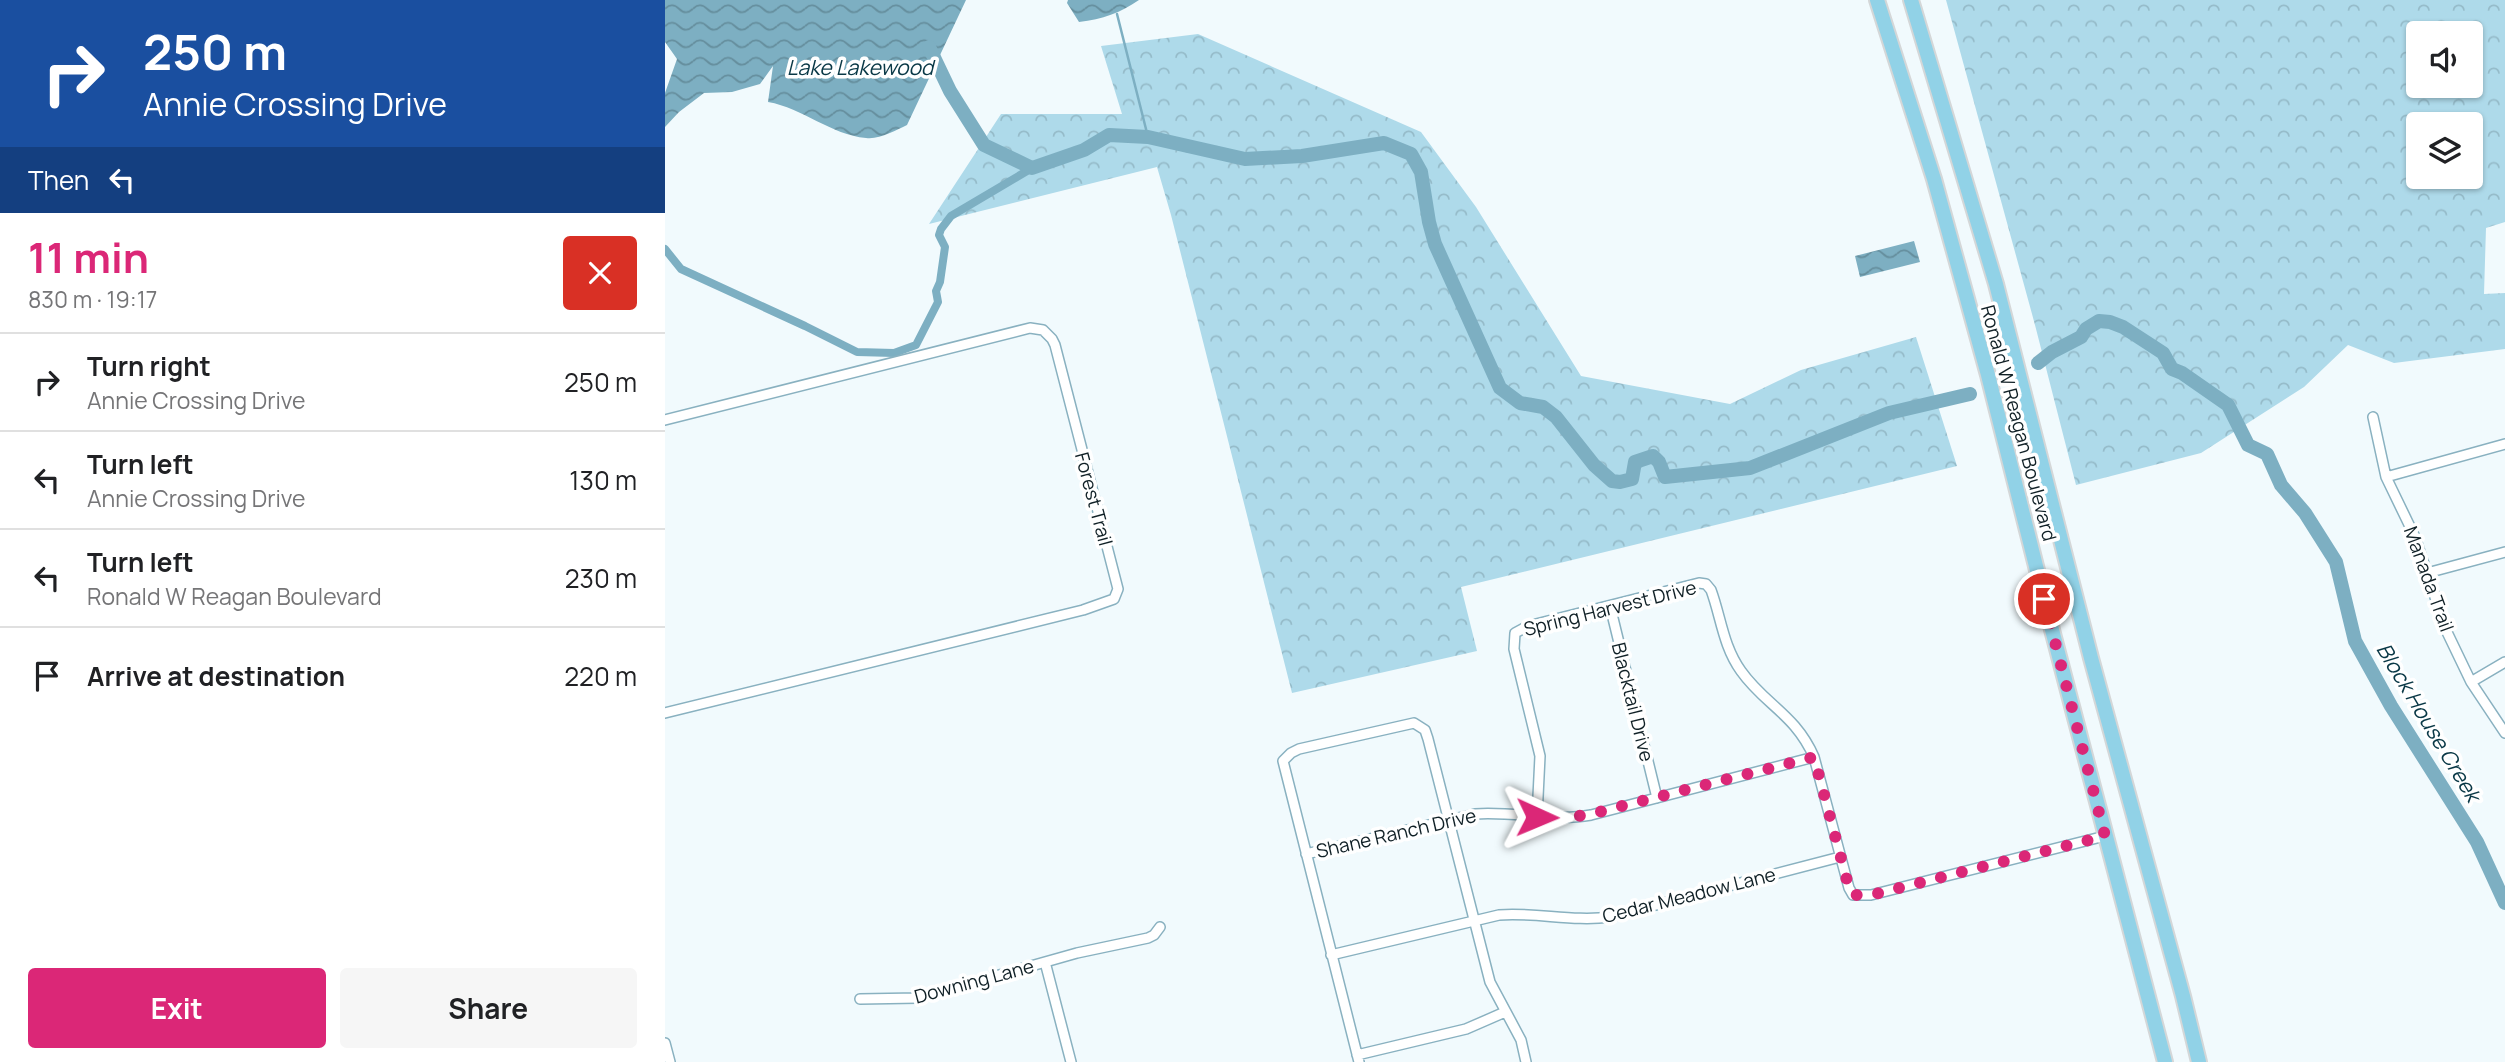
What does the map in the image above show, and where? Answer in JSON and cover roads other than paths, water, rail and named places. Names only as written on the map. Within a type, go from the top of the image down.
[{"type":"main road","name":"Ronald W Reagan Boulevard","points":[[1877,0],[1934,180],[1988,375],[2165,1062]]},
{"type":"main road","name":"Ronald W Reagan Boulevard","points":[[1911,0],[1996,284],[2091,658],[2199,1062]]},
{"type":"street","name":"Forest Trail","points":[[665,420],[882,367],[997,335],[1030,328],[1043,330],[1055,345],[1118,589],[1114,600],[1083,610],[665,713]]},
{"type":"street","name":"Manada Trail","points":[[2373,417],[2386,477],[2415,537],[2446,630],[2471,681],[2505,733]]},
{"type":"street","points":[[2386,477],[2505,444]]},
{"type":"street","points":[[2427,573],[2505,552]]},
{"type":"street","name":"Spring Harvest Drive","points":[[1537,817],[1540,756],[1514,649],[1515,633],[1528,626],[1691,584],[1706,584],[1711,590],[1731,656],[1753,687],[1800,730],[1814,757]]},
{"type":"street","name":"Blacktail Drive","points":[[1610,606],[1657,798]]},
{"type":"street","points":[[2471,681],[2505,662]]},
{"type":"street","points":[[1505,1012],[1466,1029],[1358,1058],[1284,768],[1283,761],[1286,756],[1299,749],[1405,724],[1420,726],[1428,739],[1490,982],[1521,1040],[1526,1062]]},
{"type":"street","points":[[1814,757],[1840,857],[1853,895],[1861,897],[2105,836]]},
{"type":"street","name":"Shane Ranch Drive","points":[[1306,854],[1488,813],[1573,818],[1814,757]]},
{"type":"street","name":"Cedar Meadow Lane","points":[[1331,955],[1475,920],[1518,914],[1595,919],[1610,917],[1840,857]]},
{"type":"street","name":"Downing Lane","points":[[860,999],[918,998],[1045,962],[1148,938],[1160,927]]},
{"type":"street","name":"Downing Lane","points":[[1045,962],[1071,1062]]},
{"type":"street","points":[[665,1043],[668,1061]]},
{"type":"water","name":"Lake Lakewood","points":[[665,0],[966,0],[907,125],[871,138],[841,132],[781,105],[768,102],[773,66],[760,84],[732,92],[704,93],[679,112],[665,127],[665,93],[677,59],[665,42]]},
{"type":"water","points":[[1068,0],[1139,0],[1111,15],[1079,22],[1067,3]]},
{"type":"water","points":[[1914,241],[1920,262],[1860,277],[1855,256]]},
{"type":"waterway","points":[[1117,14],[1148,137]]},
{"type":"waterway","name":"Block House Creek","points":[[929,47],[950,91],[984,145],[1032,168],[1084,150],[1109,135],[1148,137],[1245,159],[1302,156],[1384,143],[1411,154],[1421,172],[1435,244],[1500,388],[1520,403],[1543,407],[1556,417],[1594,465],[1612,481],[1632,479],[1635,462],[1653,456],[1659,462],[1665,477],[1750,468],[1889,413],[1970,394]]},
{"type":"waterway","points":[[665,249],[681,269],[857,352],[894,353],[916,345],[938,302],[936,291],[940,282],[945,247],[939,235],[941,229],[951,216],[1032,168]]},
{"type":"waterway","name":"Block House Creek","points":[[2038,363],[2052,352],[2081,337],[2086,329],[2099,321],[2110,322],[2123,327],[2163,353],[2172,369],[2228,405],[2248,445],[2267,454],[2281,485],[2305,513],[2336,562],[2355,641],[2391,706],[2477,842],[2505,903]]}]
